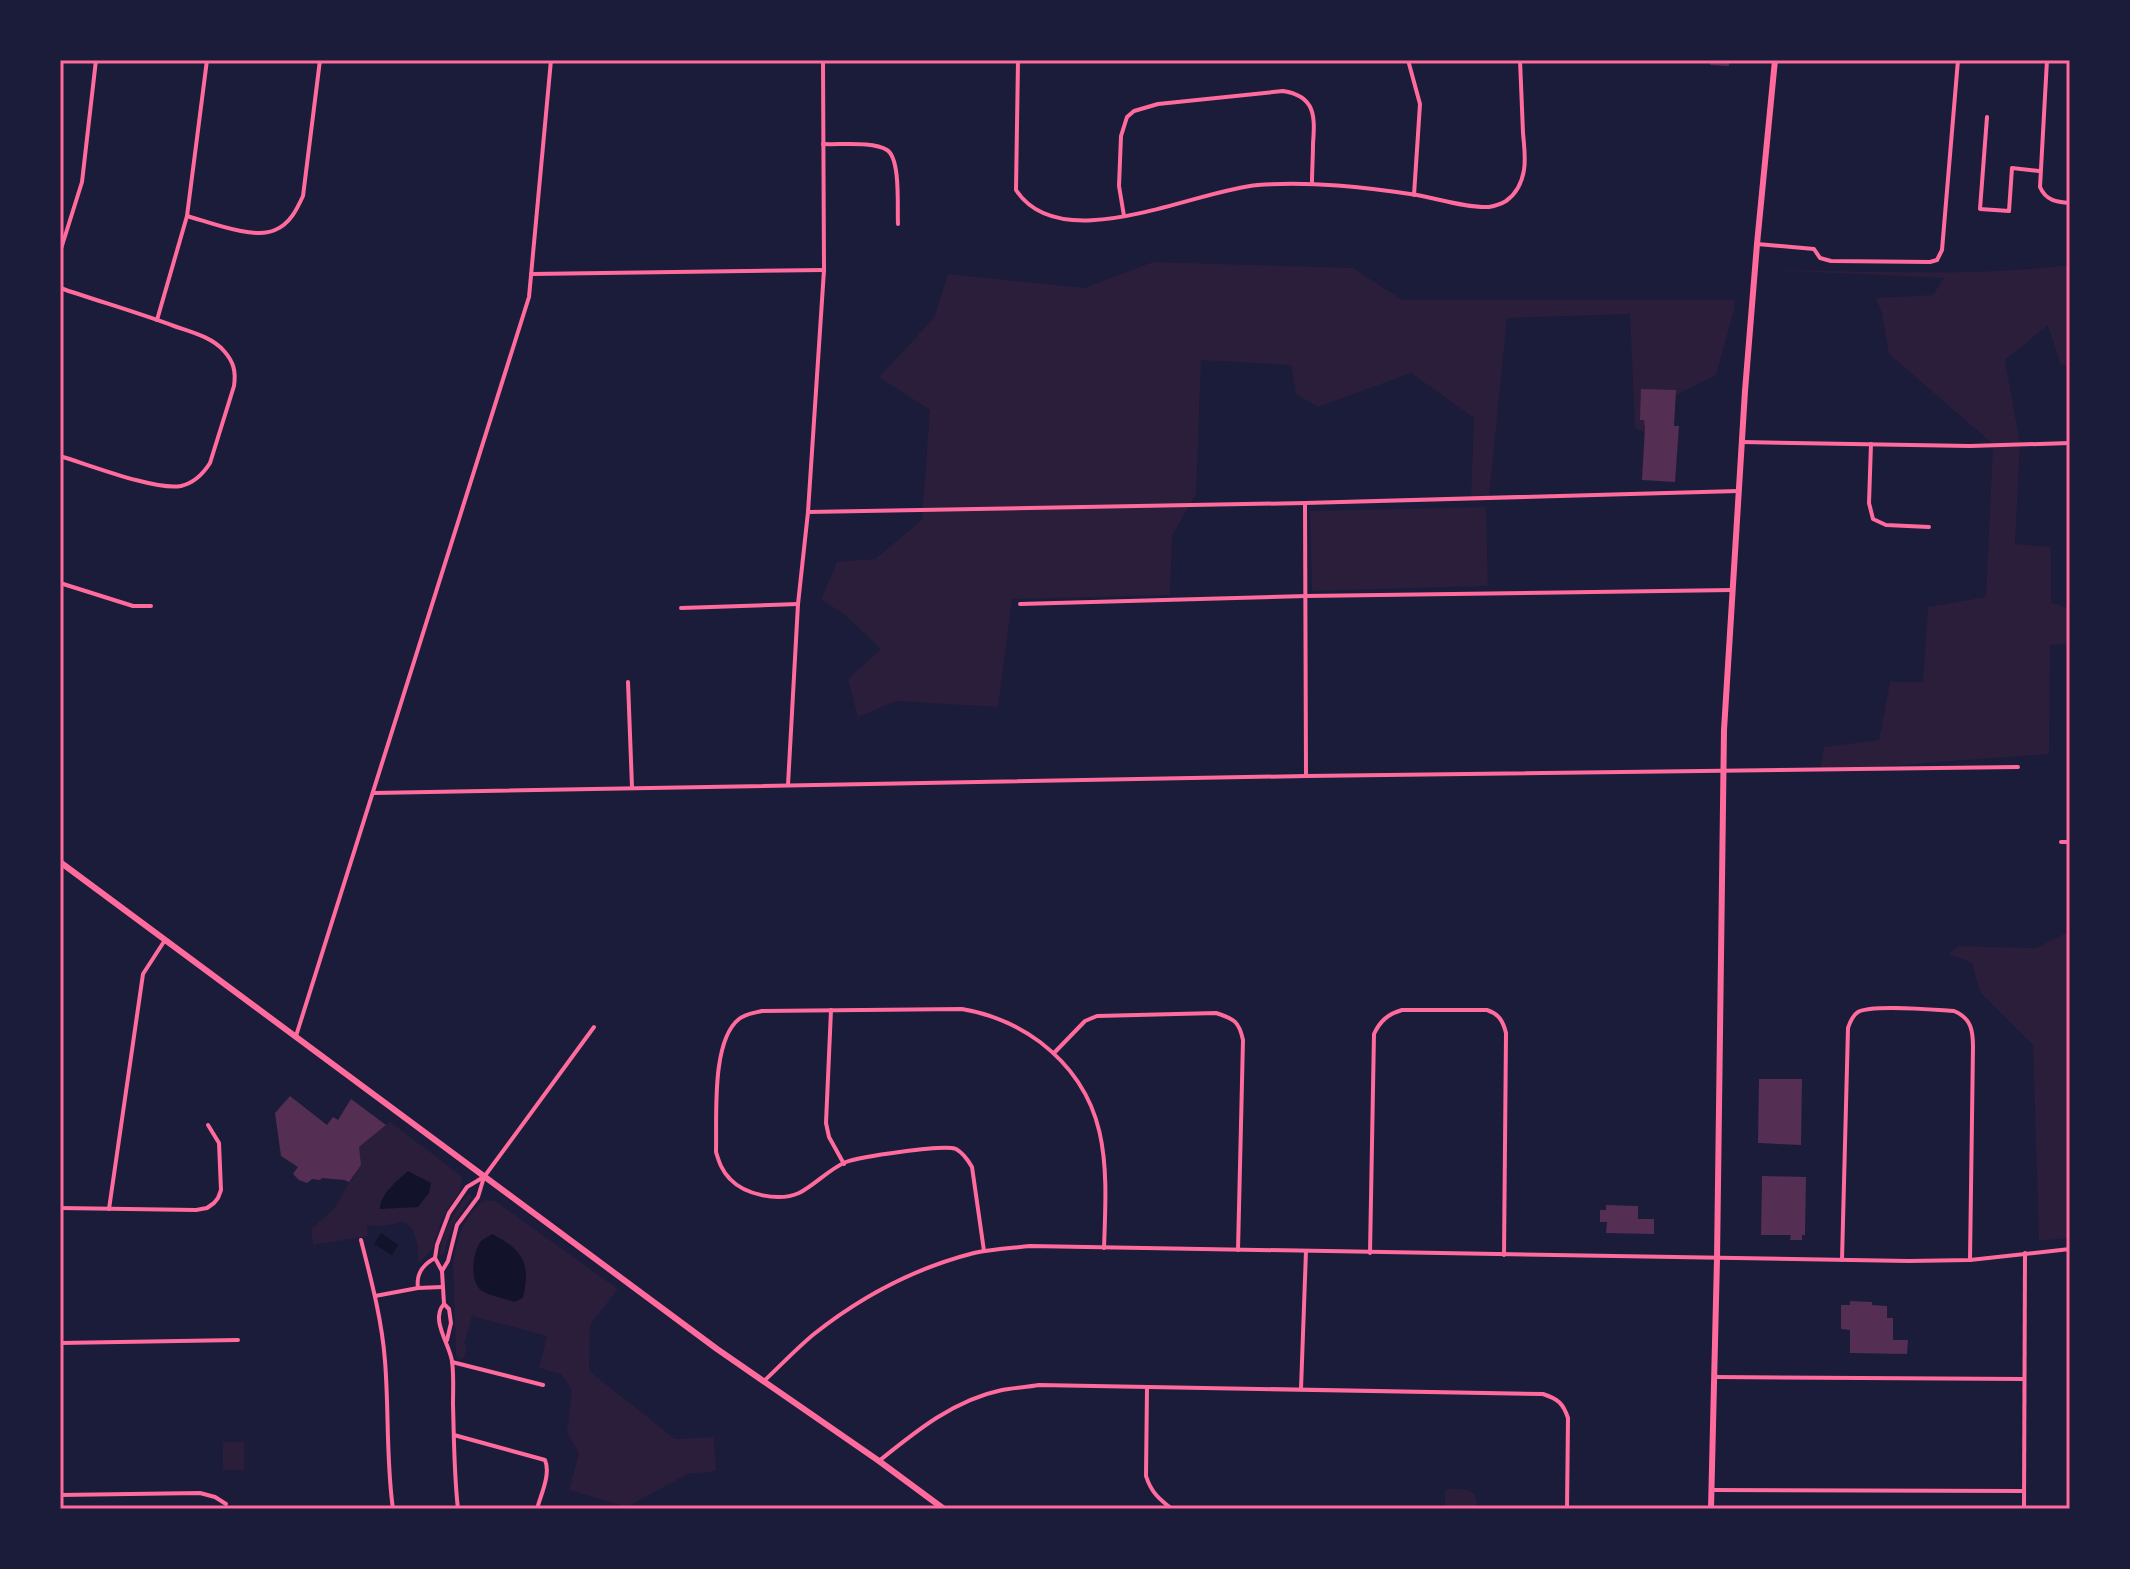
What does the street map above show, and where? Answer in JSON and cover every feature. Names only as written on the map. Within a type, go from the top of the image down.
[{"type":"main road","points":[[1711,1509],[1723,770],[1742,442],[1775,60]]},
{"type":"main road","points":[[60,862],[762,1382],[944,1509]]},
{"type":"street","points":[[60,252],[82,182],[96,60]]},
{"type":"street","points":[[157,320],[187,216],[207,60]]},
{"type":"street","points":[[187,216],[258,233],[275,231],[294,216],[303,196],[320,60]]},
{"type":"street","points":[[296,1036],[529,297],[551,60]]},
{"type":"street","points":[[788,785],[798,604],[808,512],[824,270],[823,60]]},
{"type":"street","points":[[1018,60],[1016,190],[1022,199],[1044,213],[1095,221],[1246,186],[1312,183],[1489,207],[1500,204],[1515,192],[1524,172],[1520,60]]},
{"type":"street","points":[[1408,60],[1420,104],[1414,195]]},
{"type":"street","points":[[1757,244],[1814,249],[1820,258],[1831,261],[1937,260],[1943,242],[1958,60]]},
{"type":"street","points":[[2047,60],[2040,187],[2045,197],[2070,203]]},
{"type":"street","points":[[1124,216],[1119,186],[1123,124],[1134,111],[1158,104],[1283,91],[1299,95],[1310,106],[1314,119],[1312,183]]},
{"type":"street","points":[[1987,117],[1980,209],[2009,211],[2012,168],[2039,171]]},
{"type":"street","points":[[823,144],[873,145],[891,154],[896,165],[898,224]]},
{"type":"street","points":[[531,274],[824,270]]},
{"type":"street","points":[[60,288],[215,343],[234,364],[235,374],[210,463],[191,483],[160,487],[60,456]]},
{"type":"street","points":[[1742,442],[1970,446],[2070,443]]},
{"type":"street","points":[[1871,444],[1869,503],[1873,519],[1886,525],[1929,527]]},
{"type":"street","points":[[808,512],[1739,491]]},
{"type":"street","points":[[1305,503],[1306,776]]},
{"type":"street","points":[[60,583],[133,606],[151,606]]},
{"type":"street","points":[[1020,604],[1733,590]]},
{"type":"street","points":[[681,608],[798,604]]},
{"type":"street","points":[[628,682],[632,787]]},
{"type":"street","points":[[374,793],[2018,767]]},
{"type":"street","points":[[2061,842],[2070,842]]},
{"type":"street","points":[[109,1209],[143,974],[165,940]]},
{"type":"street","points":[[1842,1260],[1848,1028],[1858,1012],[1878,1008],[1954,1011],[1962,1014],[1971,1027],[1970,1260]]},
{"type":"street","points":[[984,1251],[972,1167],[958,1150],[931,1148],[844,1164],[797,1194],[780,1197],[751,1192],[729,1179],[719,1164],[716,1152],[719,1059],[728,1030],[741,1017],[762,1011],[962,1009],[984,1012],[1031,1035],[1078,1078],[1091,1102],[1104,1156],[1104,1248]]},
{"type":"street","points":[[831,1010],[826,1123],[829,1137],[844,1164]]},
{"type":"street","points":[[1370,1253],[1374,1034],[1390,1014],[1402,1010],[1487,1010],[1503,1022],[1506,1033],[1504,1255]]},
{"type":"street","points":[[1054,1053],[1085,1021],[1097,1016],[1216,1013],[1231,1018],[1240,1026],[1243,1040],[1238,1250]]},
{"type":"street","points":[[442,1271],[448,1261],[457,1225],[478,1197],[484,1177],[594,1027]]},
{"type":"street","points":[[60,1208],[207,1208],[218,1198],[221,1190],[219,1143],[208,1125]]},
{"type":"street","points":[[447,1340],[451,1323],[449,1309],[444,1304],[442,1271],[435,1258],[437,1245],[449,1213],[467,1187],[484,1177]]},
{"type":"street","points":[[361,1240],[385,1356],[388,1464],[393,1509]]},
{"type":"street","points":[[762,1382],[812,1336],[886,1286],[930,1267],[984,1251],[1030,1246],[1842,1260],[1970,1260],[2070,1249]]},
{"type":"street","points":[[1301,1389],[1306,1251]]},
{"type":"street","points":[[2024,1509],[2025,1253]]},
{"type":"street","points":[[418,1288],[418,1274],[435,1258]]},
{"type":"street","points":[[375,1296],[442,1287]]},
{"type":"street","points":[[444,1304],[439,1309],[438,1318],[452,1362],[458,1509]]},
{"type":"street","points":[[60,1343],[238,1340]]},
{"type":"street","points":[[452,1362],[543,1385]]},
{"type":"street","points":[[1714,1377],[2024,1379]]},
{"type":"street","points":[[879,1461],[924,1425],[948,1411],[1002,1390],[1039,1385],[1543,1394],[1556,1398],[1564,1406],[1568,1418],[1567,1509]]},
{"type":"street","points":[[1147,1388],[1146,1476],[1151,1489],[1172,1509]]},
{"type":"street","points":[[454,1435],[545,1460],[547,1472],[537,1509]]},
{"type":"street","points":[[1711,1490],[2023,1491]]},
{"type":"street","points":[[60,1495],[200,1493],[226,1504]]},
{"type":"shaded area","points":[[1153,262],[1353,268],[1402,300],[1735,300],[1716,375],[1664,401],[1648,434],[1635,428],[1630,314],[1507,318],[1489,497],[1471,497],[1474,418],[1411,373],[1318,407],[1296,394],[1291,365],[1201,360],[1196,494],[1172,536],[1170,595],[1012,599],[998,707],[896,701],[858,717],[848,679],[881,649],[845,615],[821,599],[837,562],[875,559],[922,520],[930,410],[879,377],[934,318],[948,274],[1084,288]]},
{"type":"shaded area","points":[[2070,265],[2070,366],[2061,365],[2048,325],[2005,360],[2020,444],[2015,544],[2051,547],[2051,603],[2070,608],[2070,644],[2050,645],[2049,754],[1820,771],[1824,747],[1879,740],[1890,682],[1923,682],[1928,607],[1986,597],[1993,444],[1889,354],[1876,298],[1933,295],[1944,278],[1772,270],[1959,272]]},
{"type":"shaded area","points":[[1486,507],[1488,586],[1312,591],[1310,511]]},
{"type":"shaded area","points":[[2070,931],[2070,1238],[2039,1241],[2033,1045],[1980,992],[1972,963],[1949,954],[1958,946],[2036,948]]},
{"type":"shaded area","points":[[390,1122],[460,1175],[459,1193],[441,1222],[433,1248],[419,1263],[419,1250],[411,1227],[400,1222],[367,1225],[368,1236],[313,1245],[311,1229],[336,1207],[354,1177],[358,1168],[359,1147]]},
{"type":"shaded area","points":[[408,1171],[431,1183],[429,1193],[418,1207],[380,1209],[386,1193]]},
{"type":"shaded area","points":[[471,1194],[454,1224],[444,1254],[440,1255],[449,1224],[467,1195]]},
{"type":"shaded area","points":[[485,1200],[495,1201],[618,1289],[590,1325],[589,1371],[675,1439],[714,1437],[716,1471],[687,1474],[627,1507],[569,1490],[579,1454],[567,1432],[572,1390],[561,1374],[539,1368],[547,1336],[472,1316],[464,1344],[467,1345],[464,1358],[460,1360],[456,1354],[454,1255],[466,1221]]},
{"type":"shaded area","points":[[381,1233],[398,1245],[392,1255],[374,1244]]},
{"type":"shaded area","points":[[492,1234],[518,1252],[525,1267],[523,1298],[514,1302],[482,1291],[475,1281],[473,1267],[476,1253],[481,1241]]},
{"type":"shaded area","points":[[223,1442],[244,1442],[244,1470],[223,1470]]},
{"type":"shaded area","points":[[1448,1489],[1473,1493],[1477,1509],[1445,1509],[1445,1492]]},
{"type":"building","points":[[1710,60],[1729,60],[1729,66],[1710,65]]},
{"type":"building","points":[[1641,389],[1676,390],[1674,426],[1679,426],[1675,482],[1642,480],[1645,427],[1644,420],[1640,420]]},
{"type":"building","points":[[1759,1079],[1802,1079],[1801,1145],[1758,1143]]},
{"type":"building","points":[[290,1096],[327,1125],[333,1117],[338,1120],[351,1099],[386,1125],[359,1147],[361,1165],[349,1182],[322,1178],[307,1183],[293,1174],[298,1167],[281,1156],[275,1113]]},
{"type":"building","points":[[1762,1176],[1806,1177],[1805,1235],[1802,1235],[1802,1240],[1790,1240],[1791,1235],[1761,1235]]},
{"type":"building","points":[[1606,1205],[1638,1206],[1638,1219],[1654,1219],[1654,1234],[1606,1233],[1607,1222],[1600,1222],[1600,1210],[1606,1210]]},
{"type":"building","points":[[1850,1301],[1887,1306],[1887,1318],[1893,1318],[1893,1340],[1908,1340],[1907,1354],[1850,1353],[1850,1330],[1841,1329],[1841,1305],[1850,1305]]}]
